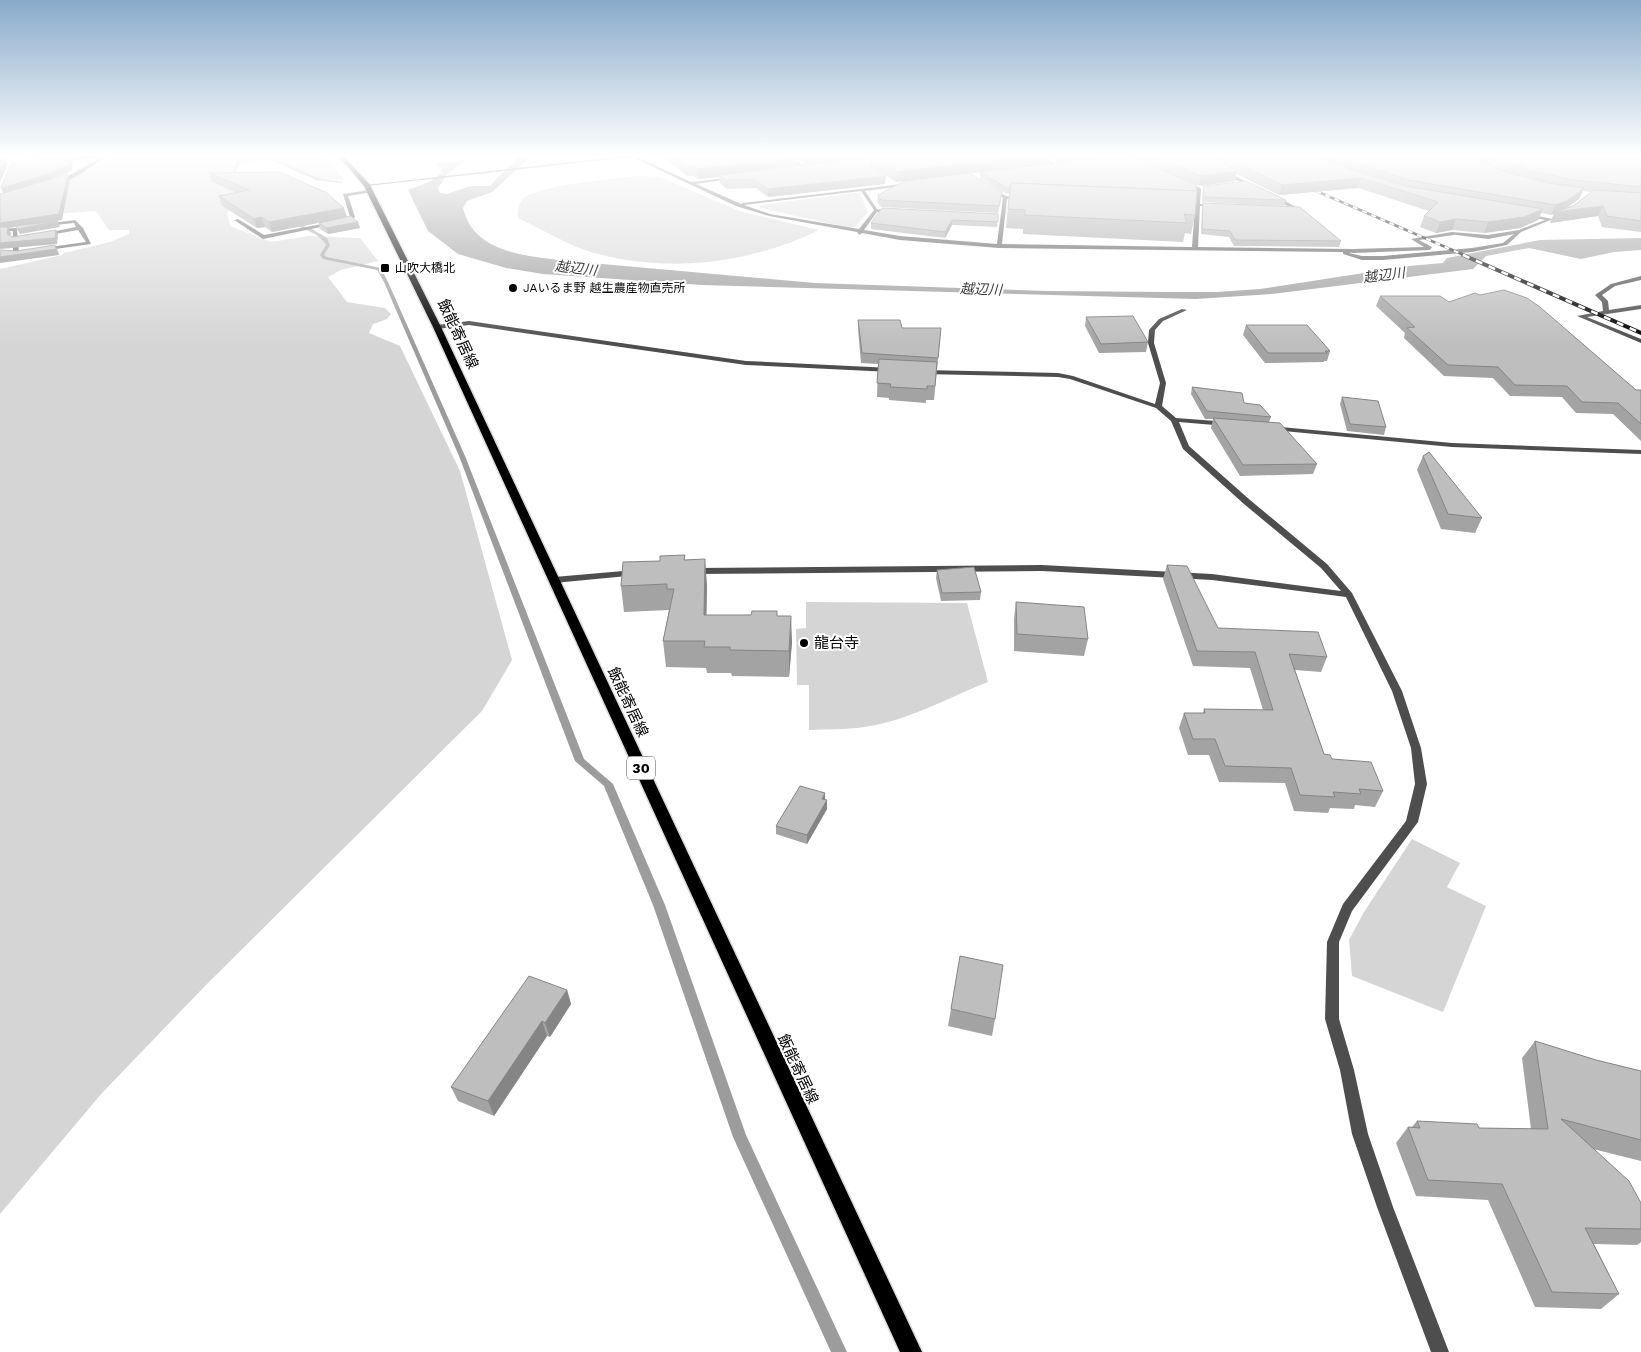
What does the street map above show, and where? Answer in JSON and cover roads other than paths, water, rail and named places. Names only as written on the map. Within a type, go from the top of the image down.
[{"type":"main road","name":"飯能寄居線","points":[[384,218],[438,327],[911,1352]]},
{"type":"street","points":[[236,220],[263,237],[352,218]]},
{"type":"street","points":[[785,218],[859,233],[925,241],[999,246],[1339,251],[1430,248],[1432,247],[1414,239],[1452,234],[1488,237],[1520,231],[1551,219]]},
{"type":"street","points":[[859,233],[870,218]]},
{"type":"street","points":[[999,246],[1003,218]]},
{"type":"street","points":[[1195,248],[1196,218]]},
{"type":"street","points":[[1546,218],[1551,219]]},
{"type":"street","points":[[37,251],[89,243],[76,221],[41,226]]},
{"type":"street","points":[[0,230],[24,228]]},
{"type":"street","points":[[34,236],[81,228]]},
{"type":"street","points":[[8,253],[18,253],[15,229]]},
{"type":"street","points":[[1339,251],[1362,258],[1383,258],[1472,250],[1508,242],[1520,231]]},
{"type":"street","points":[[15,239],[25,237]]},
{"type":"street","points":[[1345,245],[1353,251]]},
{"type":"street","points":[[1606,311],[1605,301],[1598,295],[1613,285],[1641,278]]},
{"type":"street","points":[[1641,306],[1580,316],[1641,341]]},
{"type":"street","points":[[1158,406],[1163,382],[1151,343],[1152,330],[1161,320],[1184,310]]},
{"type":"street","points":[[438,327],[469,323],[746,363],[903,371]]},
{"type":"street","points":[[912,372],[1058,376],[1158,406],[1174,420],[1186,447],[1240,497],[1324,566],[1349,595],[1397,691],[1416,748],[1421,784],[1412,822],[1347,908],[1333,942],[1332,1019],[1347,1070],[1360,1134],[1385,1207],[1440,1352]]},
{"type":"street","points":[[1174,420],[1238,425]]},
{"type":"street","points":[[1261,426],[1452,445],[1641,452]]},
{"type":"street","points":[[686,571],[822,568],[1042,568],[1212,577],[1349,595]]},
{"type":"street","points":[[554,580],[650,572]]},
{"type":"water","name":"越辺川","points":[[422,218],[467,218],[477,234],[500,248],[514,253],[558,260],[815,283],[1047,291],[1217,292],[1260,289],[1409,266],[1443,263],[1447,258],[1540,240],[1641,238],[1641,250],[1614,252],[1581,259],[1529,248],[1486,256],[1473,269],[1272,294],[1196,299],[702,285],[543,274],[506,268],[458,254],[428,231]]},
{"type":"waterway","points":[[291,222],[325,239],[328,245],[322,255],[325,258],[379,269],[386,282],[462,456],[580,761],[608,784],[659,905],[740,1137],[839,1352]]},
{"type":"railway","points":[[1379,218],[1466,256]]},
{"type":"railway","points":[[1463,255],[1641,333]]},
{"type":"place","name":"山吹大橋北","points":[[385,268]]},
{"type":"place","name":"JAいるま野 越生農産物直売所","points":[[513,288]]},
{"type":"place","name":"龍台寺","points":[[804,643]]}]
